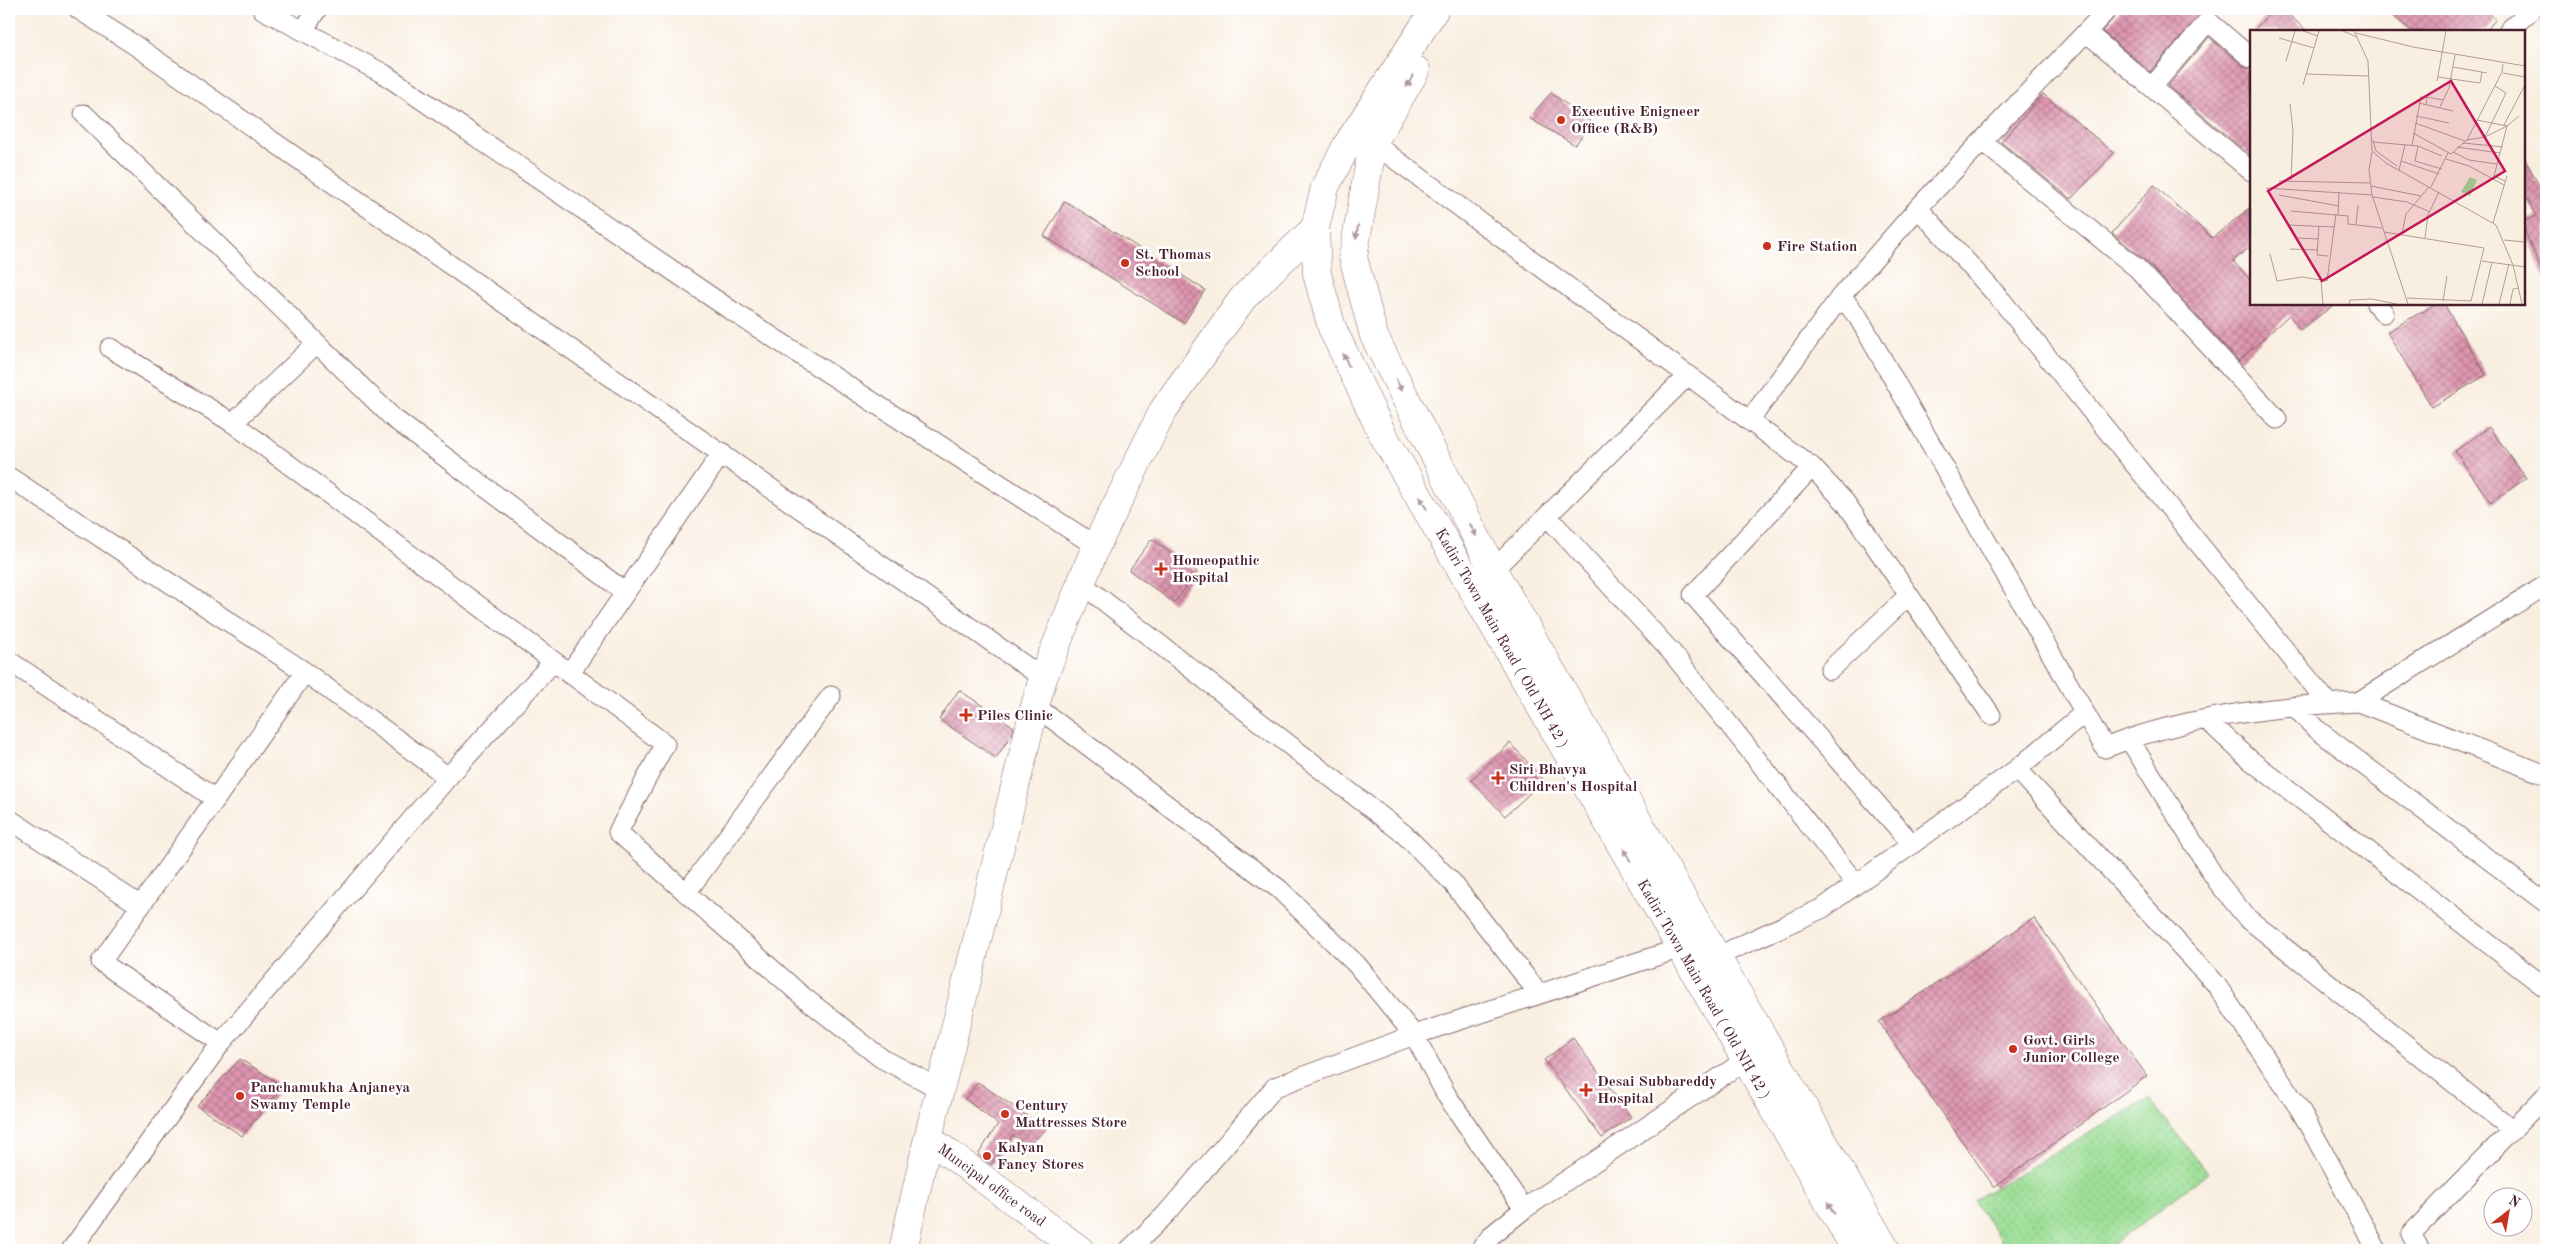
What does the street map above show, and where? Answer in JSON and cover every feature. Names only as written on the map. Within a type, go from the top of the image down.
[{"type":"main road","name":"Kadiri Town Main Road ( Old NH 42 )","points":[[1435,9],[1364,137],[1353,257],[1374,336],[1493,570],[1718,956],[1886,1250]]},
{"type":"main road","name":"Kadiri Town Main Road ( Old NH 42 )","points":[[1453,9],[1364,137],[1325,187],[1315,228],[1318,274],[1332,328],[1383,435],[1856,1250]]},
{"type":"main road","points":[[903,1250],[928,1138],[1035,706],[1043,678],[1096,546],[1164,409],[1243,298],[1315,228]]},
{"type":"main road","name":"Muncipal office road","points":[[928,1138],[1080,1250]]},
{"type":"street","points":[[78,9],[136,46],[1043,678]]},
{"type":"street","points":[[262,9],[384,74],[732,312],[1096,546]]},
{"type":"street","points":[[303,31],[317,9]]},
{"type":"street","points":[[1749,421],[1841,296],[1918,208],[2108,9]]},
{"type":"street","points":[[2509,30],[2532,9]]},
{"type":"street","points":[[2152,87],[2208,21],[2250,57]]},
{"type":"street","points":[[2086,32],[2250,170]]},
{"type":"street","points":[[84,114],[392,418],[625,592]]},
{"type":"street","points":[[1364,137],[1812,467],[1845,502],[1991,715]]},
{"type":"street","points":[[1982,141],[2138,269],[2277,418]]},
{"type":"street","points":[[1918,208],[2002,301],[2328,703]]},
{"type":"street","points":[[1841,296],[1858,317],[2105,748],[2129,738],[2206,719],[2328,703],[2358,702],[2546,775]]},
{"type":"street","points":[[233,423],[316,344]]},
{"type":"street","points":[[110,348],[233,423],[664,744],[618,832],[801,995],[874,1052],[940,1089]]},
{"type":"street","points":[[1474,589],[1687,376]]},
{"type":"street","points":[[569,674],[722,453]]},
{"type":"street","points":[[1812,467],[1693,595],[1912,844]]},
{"type":"street","points":[[9,478],[305,672],[448,777]]},
{"type":"street","points":[[1547,516],[1673,654],[1856,884]]},
{"type":"street","points":[[1082,584],[1404,834],[1452,882],[1539,994]]},
{"type":"street","points":[[2358,702],[2546,585]]},
{"type":"street","points":[[1830,670],[1908,596]]},
{"type":"street","points":[[9,661],[216,799]]},
{"type":"street","points":[[71,1250],[221,1043],[448,777],[553,662]]},
{"type":"street","points":[[221,1043],[101,962],[305,672]]},
{"type":"street","points":[[686,893],[831,696]]},
{"type":"street","points":[[1035,706],[1279,889],[1357,965],[1414,1035],[1447,1096],[1524,1210]]},
{"type":"street","points":[[2296,707],[2315,728],[2546,903]]},
{"type":"street","points":[[1129,1250],[1166,1214],[1275,1088],[1414,1035],[1539,994],[1687,958],[1718,956],[1823,908],[2017,769],[2084,713]]},
{"type":"street","points":[[2206,719],[2249,759],[2546,988]]},
{"type":"street","points":[[2129,738],[2216,881],[2247,918],[2513,1130]]},
{"type":"street","points":[[2017,769],[2216,983],[2301,1111],[2377,1250]]},
{"type":"street","points":[[9,819],[141,906]]},
{"type":"street","points":[[1480,1250],[1492,1235],[1524,1210],[1746,1060]]},
{"type":"street","points":[[2420,1250],[2411,1234],[2546,1095]]},
{"type":"green space","points":[[2149,1099],[2208,1173],[2106,1250],[2008,1250],[1973,1200]]},
{"type":"building","points":[[2122,9],[2206,9],[2150,72],[2102,31]]},
{"type":"building","points":[[2273,9],[2282,9],[2306,30],[2254,30]]},
{"type":"building","points":[[2384,9],[2483,9],[2496,19],[2487,30],[2411,30]]},
{"type":"building","points":[[2209,37],[2244,67],[2250,69],[2250,155],[2168,86]]},
{"type":"building","name":"Executive Enigneer Office (R&B)","points":[[1551,93],[1592,123],[1575,145],[1529,118]]},
{"type":"building","points":[[2043,94],[2114,153],[2071,199],[2001,142]]},
{"type":"building","points":[[2525,159],[2546,199],[2546,282],[2525,231],[2525,221],[2536,216],[2525,194]]},
{"type":"building","points":[[2154,185],[2212,238],[2250,208],[2250,247],[2233,261],[2250,280],[2250,305],[2334,305],[2300,330],[2289,315],[2239,361],[2146,261],[2112,233]]},
{"type":"building","name":"St. Thomas School","points":[[1065,201],[1205,290],[1184,323],[1044,236]]},
{"type":"building","points":[[2433,305],[2445,305],[2486,375],[2432,407],[2387,332]]},
{"type":"building","points":[[2489,427],[2526,478],[2491,503],[2455,451]]},
{"type":"building","points":[[1152,539],[1197,572],[1174,603],[1129,570]]},
{"type":"building","points":[[959,690],[1014,727],[1012,734],[996,758],[939,719]]},
{"type":"building","points":[[1510,743],[1544,780],[1505,816],[1471,780]]},
{"type":"building","name":"Govt. Girls Junior College","points":[[2034,918],[2147,1076],[1994,1187],[1879,1022]]},
{"type":"building","points":[[1573,1038],[1631,1117],[1602,1138],[1544,1060]]},
{"type":"building","name":"Panchamukha Anjaneya Swamy Temple","points":[[240,1059],[283,1086],[242,1136],[197,1106]]},
{"type":"building","name":"Century Mattresses Store","points":[[978,1082],[1046,1129],[1028,1146],[1013,1135],[991,1165],[978,1155],[998,1124],[965,1099]]},
{"type":"place","name":"Executive Enigneer Office (R&B)","points":[[1561,120]]},
{"type":"place","name":"Fire Station","points":[[1767,246]]},
{"type":"place","name":"St. Thomas School","points":[[1125,263]]},
{"type":"place","name":"Homeopathic Hospital","points":[[1161,569]]},
{"type":"place","name":"Piles Clinic","points":[[966,715]]},
{"type":"place","name":"Siri Bhavya Children's Hospital","points":[[1498,778]]},
{"type":"place","name":"Govt. Girls Junior College","points":[[2013,1049]]},
{"type":"place","name":"Desai Subbareddy Hospital","points":[[1586,1090]]},
{"type":"place","name":"Panchamukha Anjaneya Swamy Temple","points":[[240,1096]]},
{"type":"place","name":"Century Mattresses Store","points":[[1005,1114]]},
{"type":"place","name":"Kalyan Fancy Stores","points":[[987,1156]]}]
